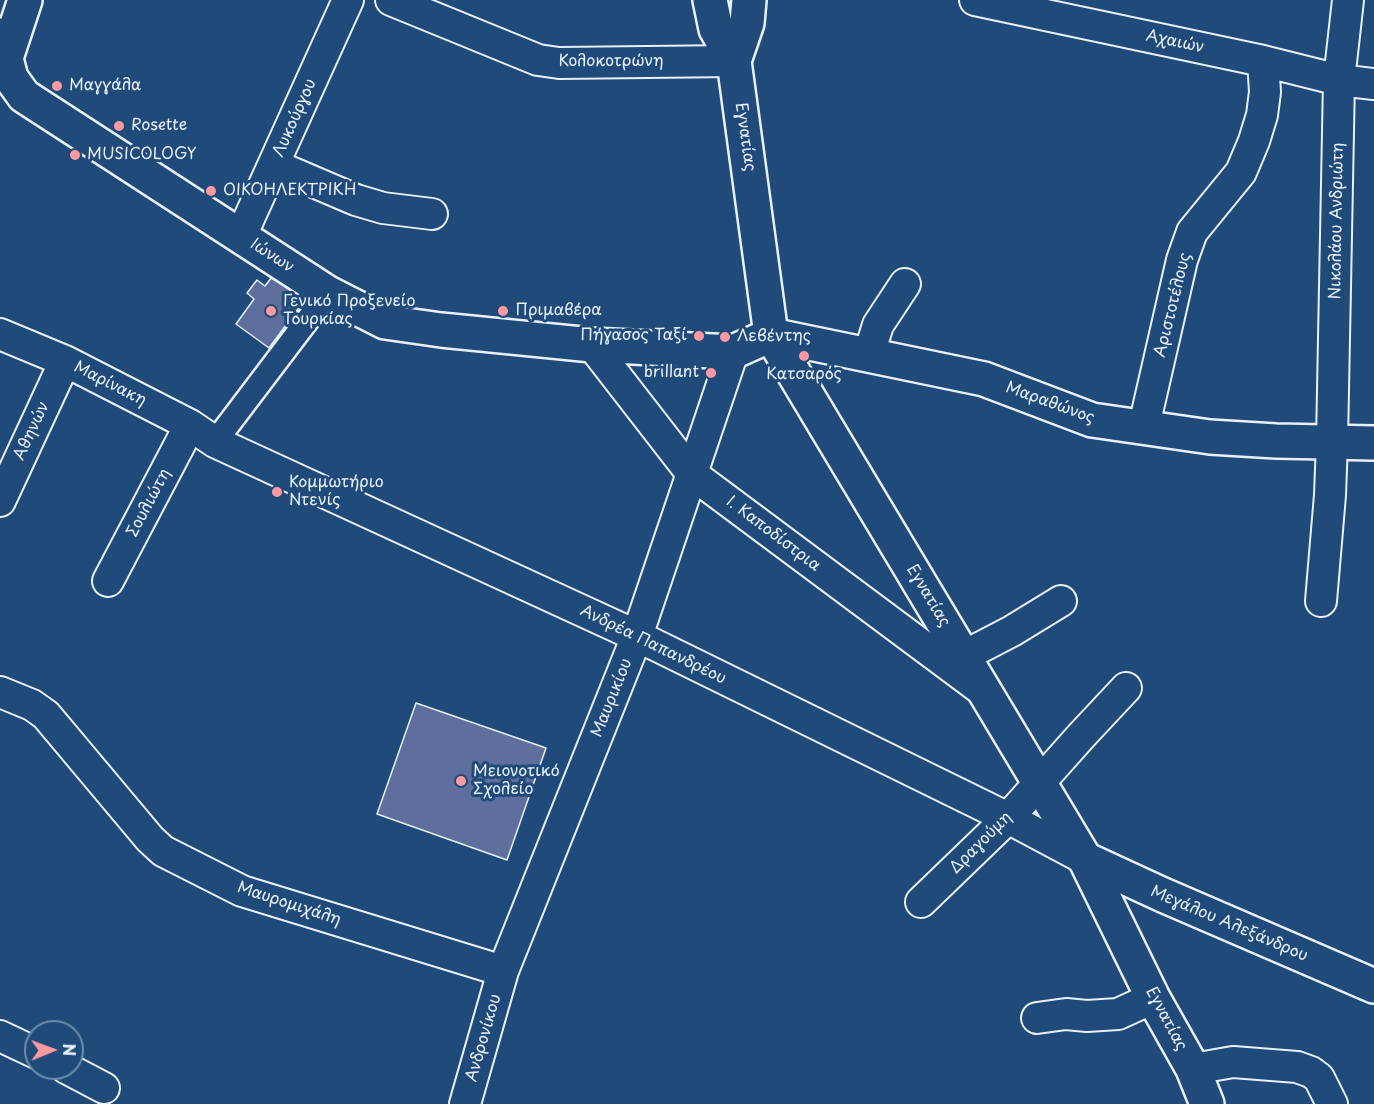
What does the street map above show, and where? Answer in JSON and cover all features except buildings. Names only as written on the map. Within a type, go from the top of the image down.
[{"type":"street","points":[[2,55],[25,0]]},
{"type":"street","name":"Λυκούργου","points":[[241,236],[348,0]]},
{"type":"street","name":"Κολοκοτρώνη","points":[[391,0],[538,60],[559,63],[734,61]]},
{"type":"street","points":[[710,0],[716,28],[734,61]]},
{"type":"street","points":[[734,61],[747,23],[749,0]]},
{"type":"street","name":"Αχαιών","points":[[975,0],[1046,7],[1340,80],[1374,84]]},
{"type":"street","name":"Νικολάου Ανδριώτη","points":[[1321,601],[1332,442],[1340,80],[1348,0]]},
{"type":"street","name":"Ιώνων","points":[[2,55],[11,78],[24,96],[328,293],[376,318],[390,323],[441,330],[592,345],[733,352]]},
{"type":"street","name":"Εγνατίας","points":[[734,61],[771,335],[1085,859],[1153,998],[1193,1069],[1207,1104]]},
{"type":"street","name":"Αριστοτέλους","points":[[1144,426],[1182,260],[1192,232],[1241,172],[1254,141],[1262,116],[1265,92],[1263,61]]},
{"type":"street","points":[[274,165],[356,200],[383,208],[432,213]]},
{"type":"street","points":[[869,354],[878,324],[905,284]]},
{"type":"street","points":[[215,442],[328,293]]},
{"type":"street","name":"Μαρίνακη","points":[[0,334],[65,361],[190,425],[215,442]]},
{"type":"street","points":[[733,352],[771,335]]},
{"type":"street","name":"Μαραθώνος","points":[[771,335],[984,379],[1084,418],[1210,437],[1374,443]]},
{"type":"street","name":"Ι. Καποδίστρια","points":[[592,345],[692,474],[986,692]]},
{"type":"street","name":"Μαυρικίου","points":[[504,971],[637,636],[733,352]]},
{"type":"street","name":"Αθηνών","points":[[0,501],[65,361]]},
{"type":"street","name":"Σουλιώτη","points":[[108,581],[190,425]]},
{"type":"street","name":"Ανδρέα Παπανδρέου","points":[[215,442],[637,636],[1008,818],[1085,859]]},
{"type":"street","points":[[964,656],[1012,631],[1061,601]]},
{"type":"street","name":"Δραγούμη","points":[[921,902],[1008,818],[1126,688]]},
{"type":"street","name":"Μαυρομιχάλη","points":[[0,693],[32,705],[46,716],[150,839],[163,851],[242,891],[504,971]]},
{"type":"street","name":"Μεγάλου Αλεξάνδρου","points":[[1085,859],[1374,986]]},
{"type":"street","name":"Ανδρονίκου","points":[[465,1104],[504,971]]},
{"type":"street","points":[[1037,1018],[1066,1014],[1087,1016],[1118,1014],[1153,998]]},
{"type":"street","points":[[0,1036],[24,1047]]},
{"type":"street","points":[[1193,1069],[1236,1062],[1297,1067],[1320,1078],[1332,1104]]},
{"type":"street","points":[[84,1077],[104,1088]]},
{"type":"place","name":"Μαγγάλα","points":[[57,86]]},
{"type":"place","name":"Rosette","points":[[119,126]]},
{"type":"place","name":"MUSICOLOGY","points":[[75,155]]},
{"type":"place","name":"ΟΙΚΟΗΛΕΚΤΡΙΚΗ","points":[[211,191]]},
{"type":"place","name":"Γενικό Προξενείο Τουρκίας","points":[[271,311]]},
{"type":"place","name":"Πριμαβέρα","points":[[503,311]]},
{"type":"place","name":"Πήγασος Ταξί","points":[[699,336]]},
{"type":"place","name":"Λεβέντης","points":[[725,337]]},
{"type":"place","name":"Κατσαρός","points":[[804,356]]},
{"type":"place","name":"brillant","points":[[711,373]]},
{"type":"place","name":"Κομμωτήριο Ντενίς","points":[[277,492]]},
{"type":"place","name":"Μειονοτικό Σχολείο","points":[[461,781]]}]
